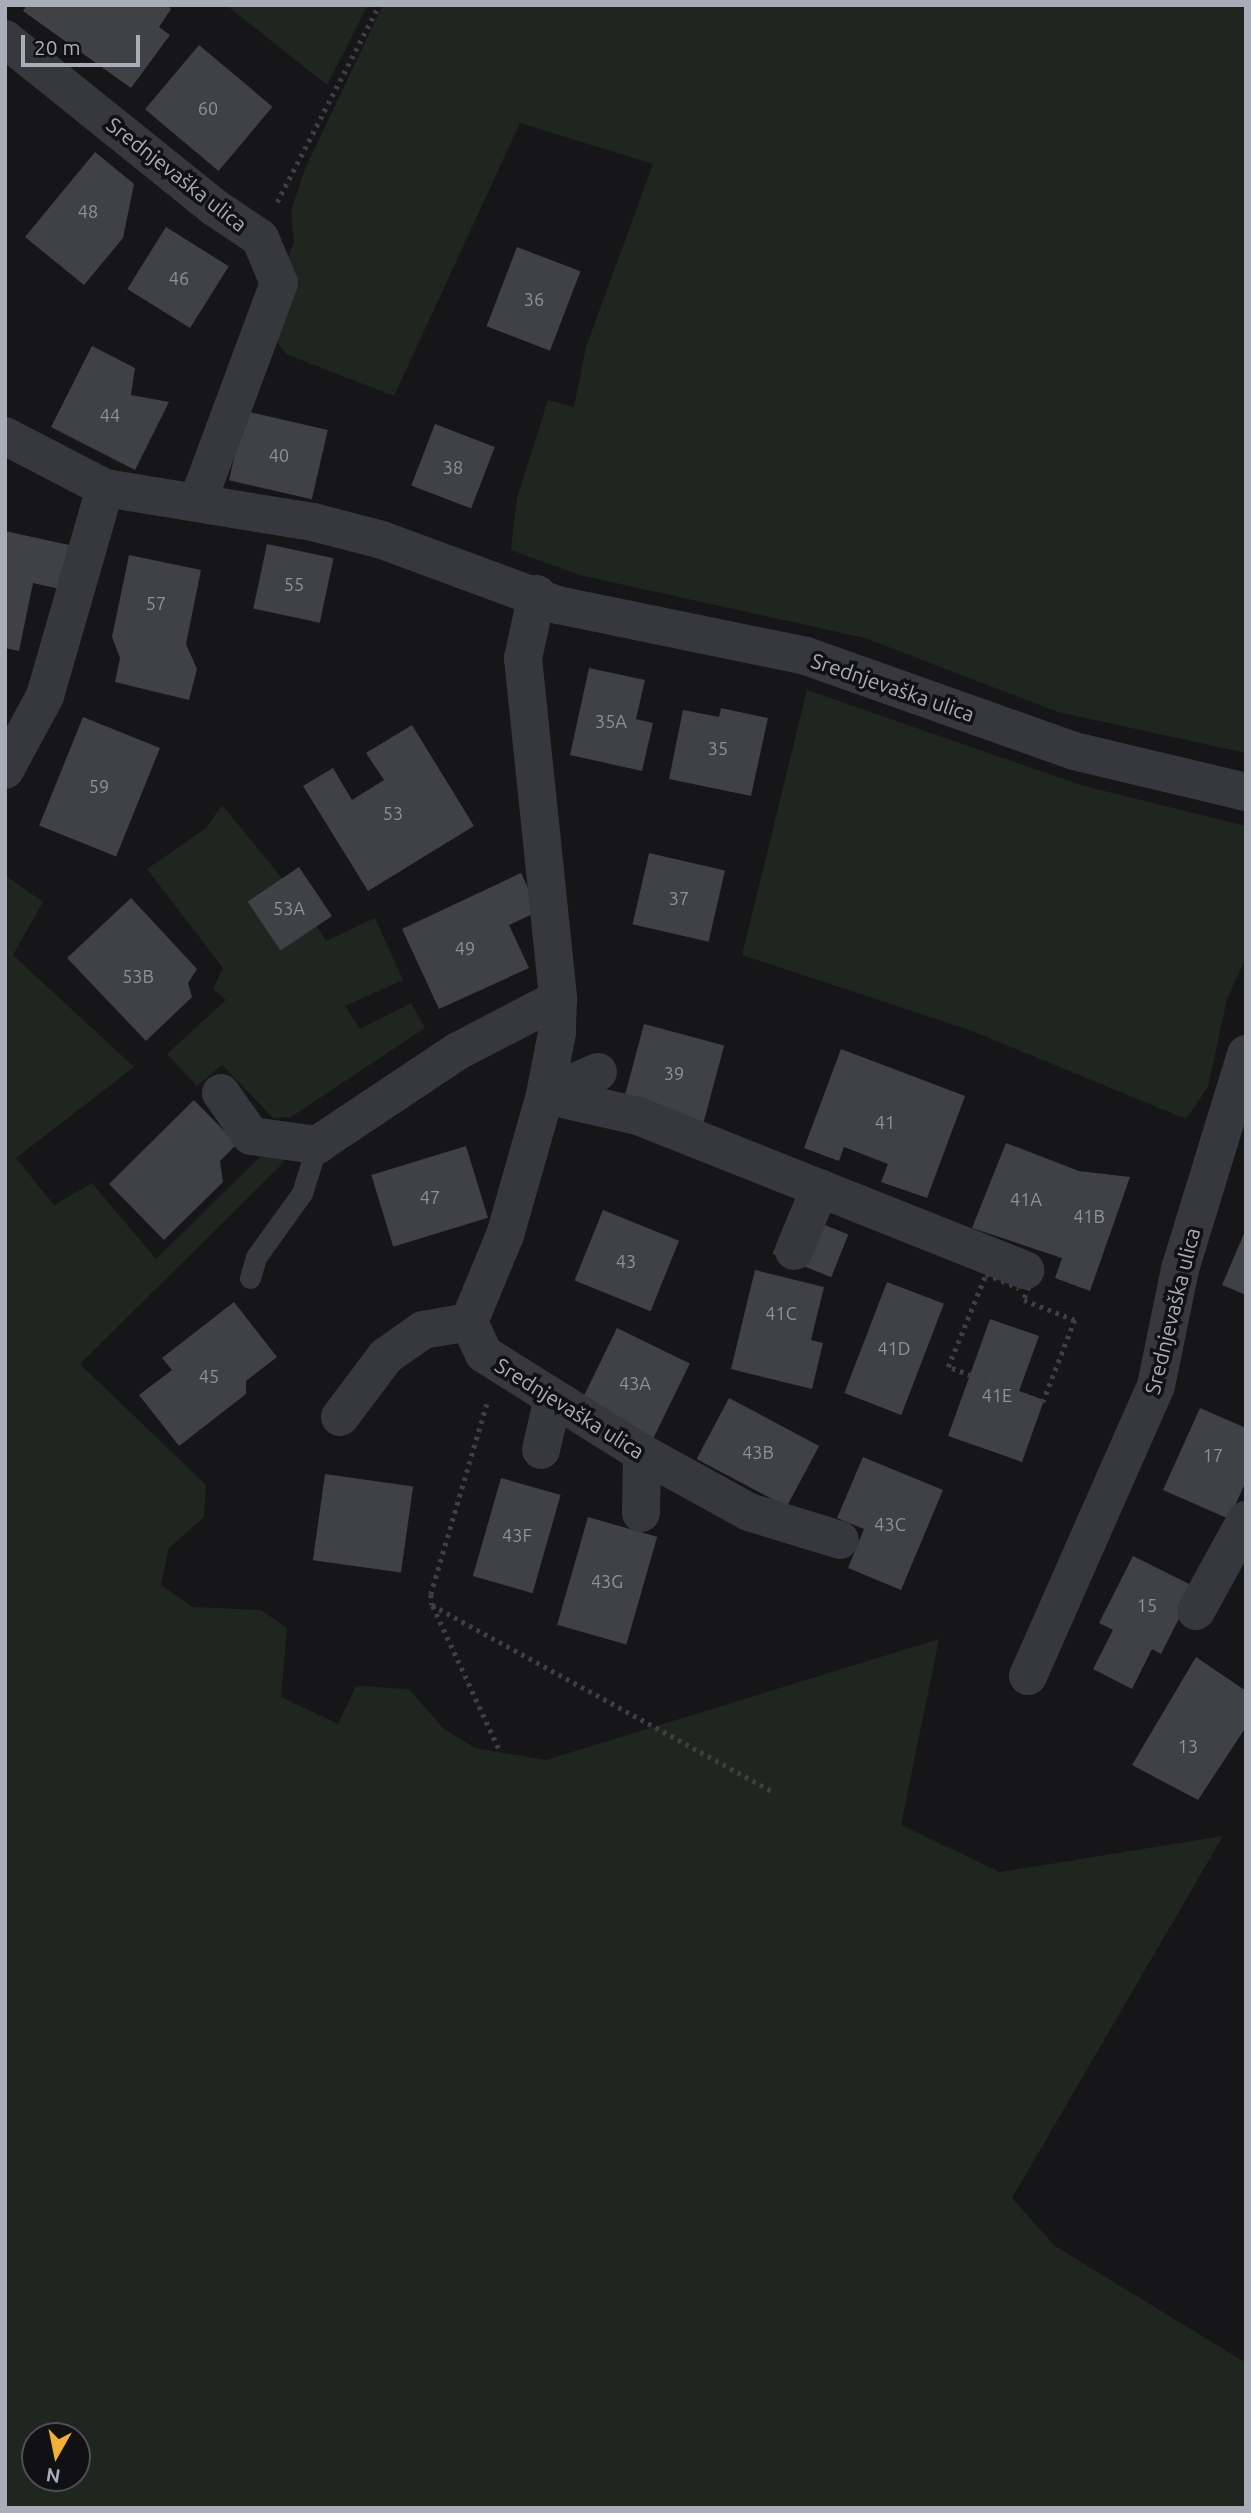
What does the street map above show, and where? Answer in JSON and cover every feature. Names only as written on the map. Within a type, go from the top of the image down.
[{"type":"street","name":"Srednjevaška ulica","points":[[5,39],[214,207],[260,238],[279,283],[198,501]]},
{"type":"street","name":"Srednjevaška ulica","points":[[5,436],[105,488],[198,501],[237,513],[313,522],[382,540],[537,594],[558,605],[806,656],[1074,751],[1246,792]]},
{"type":"street","points":[[5,770],[44,696],[105,488]]},
{"type":"street","points":[[341,1417],[386,1356],[423,1330],[477,1338],[545,1096],[558,999],[523,657],[537,594]]},
{"type":"street","points":[[221,1093],[251,1136],[317,1145],[458,1051],[558,999]]},
{"type":"street","name":"Srednjevaška ulica","points":[[1028,1676],[1156,1386],[1180,1269],[1246,1054]]},
{"type":"street","points":[[545,1096],[598,1072]]},
{"type":"street","points":[[545,1096],[638,1116],[1025,1270]]},
{"type":"street","points":[[794,1251],[820,1188]]},
{"type":"street","name":"Srednjevaška ulica","points":[[477,1338],[553,1398],[642,1454],[753,1505],[840,1540]]},
{"type":"street","points":[[541,1450],[553,1398]]},
{"type":"street","points":[[641,1513],[642,1454]]},
{"type":"street","points":[[1196,1611],[1246,1520]]},
{"type":"lane","points":[[250,1278],[256,1257],[302,1193],[317,1145]]},
{"type":"path","points":[[260,238],[379,5]]},
{"type":"path","points":[[1038,1263],[1024,1300],[1075,1320],[1043,1402],[948,1367],[986,1274],[1018,1287],[1025,1270],[1038,1263]]},
{"type":"path","points":[[477,1338],[488,1405],[431,1594],[432,1605],[500,1751]]},
{"type":"path","points":[[432,1605],[774,1792]]},
{"type":"shaded area","points":[[226,5],[368,5],[327,85]]},
{"type":"shaded area","points":[[383,5],[1246,5],[1246,753],[1058,712],[865,638],[579,575],[511,550],[517,498],[548,400],[574,407],[586,347],[653,164],[520,123],[394,396],[286,354],[276,340],[259,334],[294,242],[291,211],[304,171]]},
{"type":"shaded area","points":[[807,690],[1084,786],[1246,826],[1246,958],[1227,999],[1208,1087],[1186,1119],[972,1031],[742,955]]},
{"type":"shaded area","points":[[222,805],[303,904],[326,941],[375,918],[403,980],[345,1006],[360,1029],[411,1003],[425,1028],[291,1117],[273,1118],[222,1065],[197,1086],[167,1054],[226,1000],[213,989],[223,968],[147,869],[206,828]]},
{"type":"shaded area","points":[[5,875],[43,902],[13,955],[134,1067],[16,1158],[54,1205],[92,1183],[156,1259],[275,1142],[284,1162],[80,1364],[206,1485],[204,1517],[169,1548],[161,1585],[193,1607],[261,1610],[287,1628],[281,1697],[338,1724],[356,1686],[409,1689],[443,1728],[475,1748],[546,1760],[939,1639],[901,1825],[1000,1872],[1223,1836],[1012,2198],[1055,2246],[1246,2363],[1246,2508],[5,2508]]},
{"type":"building","points":[[27,5],[167,5],[171,9],[159,27],[170,35],[131,88],[23,11]]},
{"type":"building","points":[[199,45],[273,107],[219,171],[145,109]]},
{"type":"building","points":[[95,152],[134,184],[123,238],[84,285],[25,237]]},
{"type":"building","points":[[166,227],[229,266],[190,328],[127,289]]},
{"type":"building","points":[[517,247],[580,271],[550,351],[487,326]]},
{"type":"building","points":[[92,346],[135,368],[131,395],[169,402],[135,470],[51,427]]},
{"type":"building","points":[[245,411],[328,430],[312,499],[229,480]]},
{"type":"building","points":[[435,424],[495,447],[471,509],[411,486]]},
{"type":"building","points":[[5,531],[69,545],[60,589],[33,583],[19,651],[5,648]]},
{"type":"building","points":[[267,544],[334,558],[320,623],[253,609]]},
{"type":"building","points":[[129,555],[201,570],[186,644],[197,669],[189,700],[115,682],[120,658],[112,637]]},
{"type":"building","points":[[589,668],[645,680],[636,719],[653,723],[642,771],[570,755]]},
{"type":"building","points":[[721,708],[768,718],[751,796],[669,779],[683,710],[719,717]]},
{"type":"building","points":[[83,717],[160,748],[116,857],[39,825]]},
{"type":"building","points":[[412,725],[474,826],[368,891],[303,786],[333,768],[352,800],[384,780],[366,753]]},
{"type":"building","points":[[649,853],[725,871],[709,942],[633,924]]},
{"type":"building","points":[[299,867],[332,916],[281,951],[248,902]]},
{"type":"building","points":[[521,873],[539,911],[509,925],[529,968],[439,1009],[402,929]]},
{"type":"building","points":[[131,898],[197,969],[188,983],[192,997],[146,1041],[67,958]]},
{"type":"building","points":[[644,1024],[724,1045],[703,1123],[623,1101]]},
{"type":"building","points":[[841,1049],[965,1096],[927,1198],[881,1182],[888,1164],[844,1147],[839,1161],[804,1148]]},
{"type":"building","points":[[194,1100],[237,1144],[220,1161],[223,1182],[164,1240],[109,1184]]},
{"type":"building","points":[[1006,1143],[1079,1171],[1130,1177],[1090,1291],[1055,1278],[1062,1258],[972,1228]]},
{"type":"building","points":[[466,1146],[488,1218],[393,1247],[371,1175]]},
{"type":"building","points":[[603,1210],[679,1241],[651,1311],[575,1280]]},
{"type":"building","points":[[790,1211],[848,1235],[831,1277],[773,1254]]},
{"type":"building","points":[[1246,1229],[1246,1295],[1222,1285]]},
{"type":"building","points":[[755,1270],[824,1287],[811,1340],[823,1343],[812,1389],[731,1369]]},
{"type":"building","points":[[887,1282],[944,1304],[901,1415],[844,1393]]},
{"type":"building","points":[[234,1302],[277,1357],[246,1381],[246,1394],[179,1446],[139,1395],[172,1370],[162,1358]]},
{"type":"building","points":[[990,1319],[1039,1336],[1019,1391],[1044,1400],[1022,1462],[948,1436]]},
{"type":"building","points":[[617,1328],[690,1364],[653,1438],[581,1403]]},
{"type":"building","points":[[729,1398],[819,1446],[787,1507],[697,1459]]},
{"type":"building","points":[[1200,1408],[1246,1428],[1246,1481],[1229,1519],[1163,1490]]},
{"type":"building","points":[[863,1457],[943,1490],[901,1590],[848,1568],[864,1529],[837,1518]]},
{"type":"building","points":[[325,1474],[413,1486],[401,1573],[313,1560]]},
{"type":"building","points":[[501,1478],[561,1495],[532,1593],[473,1576]]},
{"type":"building","points":[[588,1517],[657,1537],[626,1645],[557,1625]]},
{"type":"building","points":[[1133,1556],[1195,1587],[1161,1654],[1152,1649],[1132,1689],[1093,1669],[1113,1630],[1099,1623]]},
{"type":"building","points":[[1196,1657],[1246,1691],[1246,1727],[1198,1800],[1132,1765]]}]
